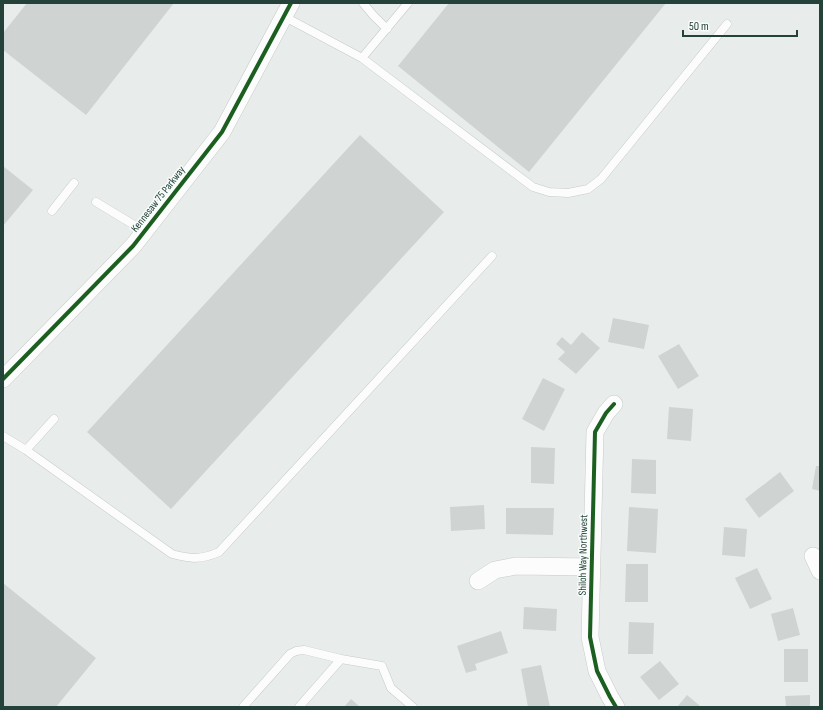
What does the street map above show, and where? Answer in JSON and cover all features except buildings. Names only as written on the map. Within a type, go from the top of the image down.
[{"type":"street","name":"Kennesaw 75 Parkway","points":[[3,379],[133,246],[222,132],[288,10]]},
{"type":"street","name":"Shiloh Way Northwest","points":[[614,404],[606,413],[595,432],[590,637],[597,671],[616,707]]},
{"type":"street","points":[[478,581],[495,570],[516,566],[592,567]]},
{"type":"lane","points":[[363,3],[373,16],[387,28]]},
{"type":"lane","points":[[362,58],[408,3]]},
{"type":"lane","points":[[288,10],[362,58],[533,187],[549,192],[568,193],[588,189],[601,179],[727,24]]},
{"type":"lane","points":[[52,211],[74,183]]},
{"type":"lane","points":[[96,202],[144,232]]},
{"type":"lane","points":[[3,436],[26,450],[172,554],[188,559],[205,558],[219,552],[492,256]]},
{"type":"lane","points":[[26,450],[54,419]]},
{"type":"lane","points":[[243,707],[290,654],[304,650],[341,659],[382,666],[391,688],[413,707]]},
{"type":"lane","points":[[299,707],[341,659]]},
{"type":"cycle path","points":[[3,379],[133,246],[222,132],[291,3]]},
{"type":"cycle path","points":[[614,404],[606,413],[595,432],[590,637],[597,671],[616,707]]}]
